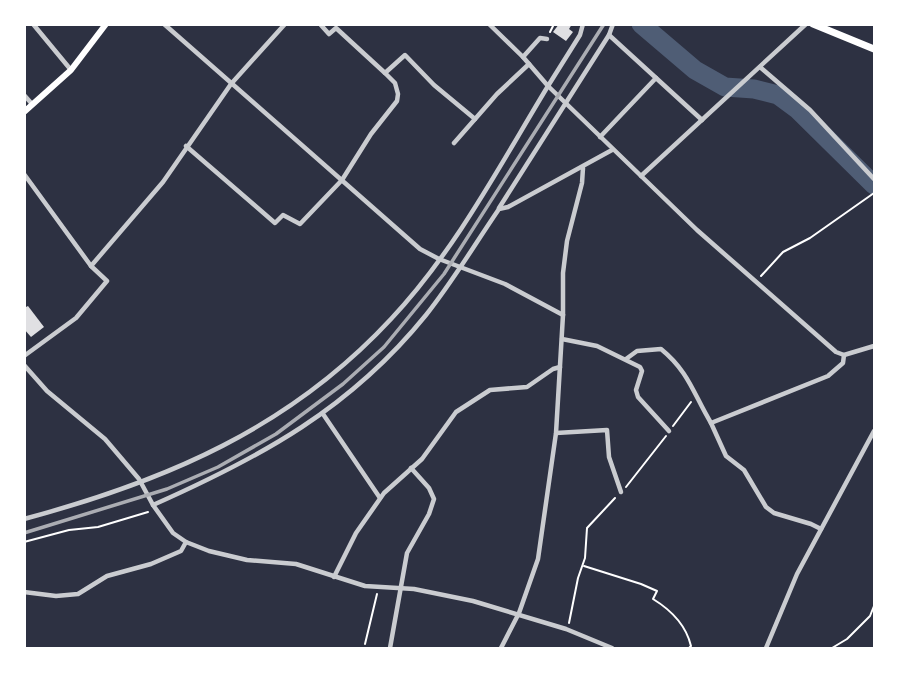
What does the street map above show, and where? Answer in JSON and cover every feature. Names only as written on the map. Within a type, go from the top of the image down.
[{"type":"highway","points":[[813,24],[874,49]]},
{"type":"main road","points":[[24,112],[71,70],[106,24]]},
{"type":"street","points":[[33,24],[71,70]]},
{"type":"street","points":[[164,24],[420,249],[505,284],[563,315]]},
{"type":"street","points":[[91,266],[163,182],[231,84],[285,24]]},
{"type":"street","points":[[186,146],[275,223],[283,215],[300,223],[342,180],[397,101],[398,94],[395,83],[336,29],[329,34],[320,24]]},
{"type":"street","points":[[489,24],[612,150],[755,282],[836,352],[844,355],[874,346]]},
{"type":"street","points":[[24,519],[141,483],[200,458],[252,432],[309,394],[356,354],[392,318],[439,259],[476,205],[580,36],[583,24]]},
{"type":"street","points":[[154,507],[257,455],[323,414],[353,390],[402,341],[425,316],[461,267],[609,35],[612,24]]},
{"type":"street","points":[[641,176],[806,24]]},
{"type":"street","points":[[609,35],[702,121]]},
{"type":"street","points":[[523,57],[540,38],[547,39]]},
{"type":"street","points":[[385,74],[405,55],[434,85],[475,119]]},
{"type":"street","points":[[454,143],[529,64]]},
{"type":"street","points":[[760,67],[810,110],[874,179]]},
{"type":"street","points":[[600,137],[656,78]]},
{"type":"street","points":[[24,95],[33,105]]},
{"type":"street","points":[[499,209],[508,207],[612,150]]},
{"type":"street","points":[[501,649],[519,613],[538,559],[561,366],[563,273],[583,167]]},
{"type":"street","points":[[24,174],[91,266],[107,281],[76,318],[24,356]]},
{"type":"street","points":[[562,338],[597,346],[642,369],[636,390],[638,397],[669,431]]},
{"type":"street","points":[[626,359],[637,351],[661,349],[691,382],[695,396],[726,456],[744,470],[766,507],[774,513],[821,529]]},
{"type":"street","points":[[711,423],[828,376],[843,363],[844,355]]},
{"type":"street","points":[[24,365],[47,391],[105,439],[141,483],[173,533],[186,542],[247,561],[296,564],[365,586],[402,588],[461,598],[519,613],[612,649]]},
{"type":"street","points":[[334,577],[356,533],[380,498],[433,445],[447,421],[456,412],[490,390],[527,387],[561,366]]},
{"type":"street","points":[[323,414],[380,498]]},
{"type":"street","points":[[555,433],[607,430],[609,457],[621,492]]},
{"type":"street","points":[[766,649],[797,574],[874,431]]},
{"type":"street","points":[[390,649],[409,547],[429,514],[433,499],[429,488],[411,468]]},
{"type":"street","points":[[24,592],[56,596],[78,594],[107,576],[151,564],[181,551],[186,542]]},
{"type":"path","points":[[755,282],[783,252],[810,238],[874,193]]},
{"type":"path","points":[[567,630],[587,548],[587,528],[621,492],[695,396]]},
{"type":"path","points":[[24,542],[69,530],[98,527],[154,507]]},
{"type":"path","points":[[583,565],[620,576],[657,592],[653,599],[674,615],[690,639],[689,649]]},
{"type":"path","points":[[365,644],[378,587]]},
{"type":"path","points":[[832,649],[847,639],[870,616],[874,606]]},
{"type":"building","points":[[559,24],[572,24],[569,29],[573,32],[566,41],[553,32]]},
{"type":"building","points":[[28,306],[44,327],[31,337],[24,329],[24,308]]},
{"type":"waterway","points":[[641,24],[695,70],[725,87],[754,89],[778,95],[797,109],[874,185]]},
{"type":"railway","points":[[24,533],[167,489],[218,467],[276,434],[343,384],[384,347],[444,274],[604,24]]}]
